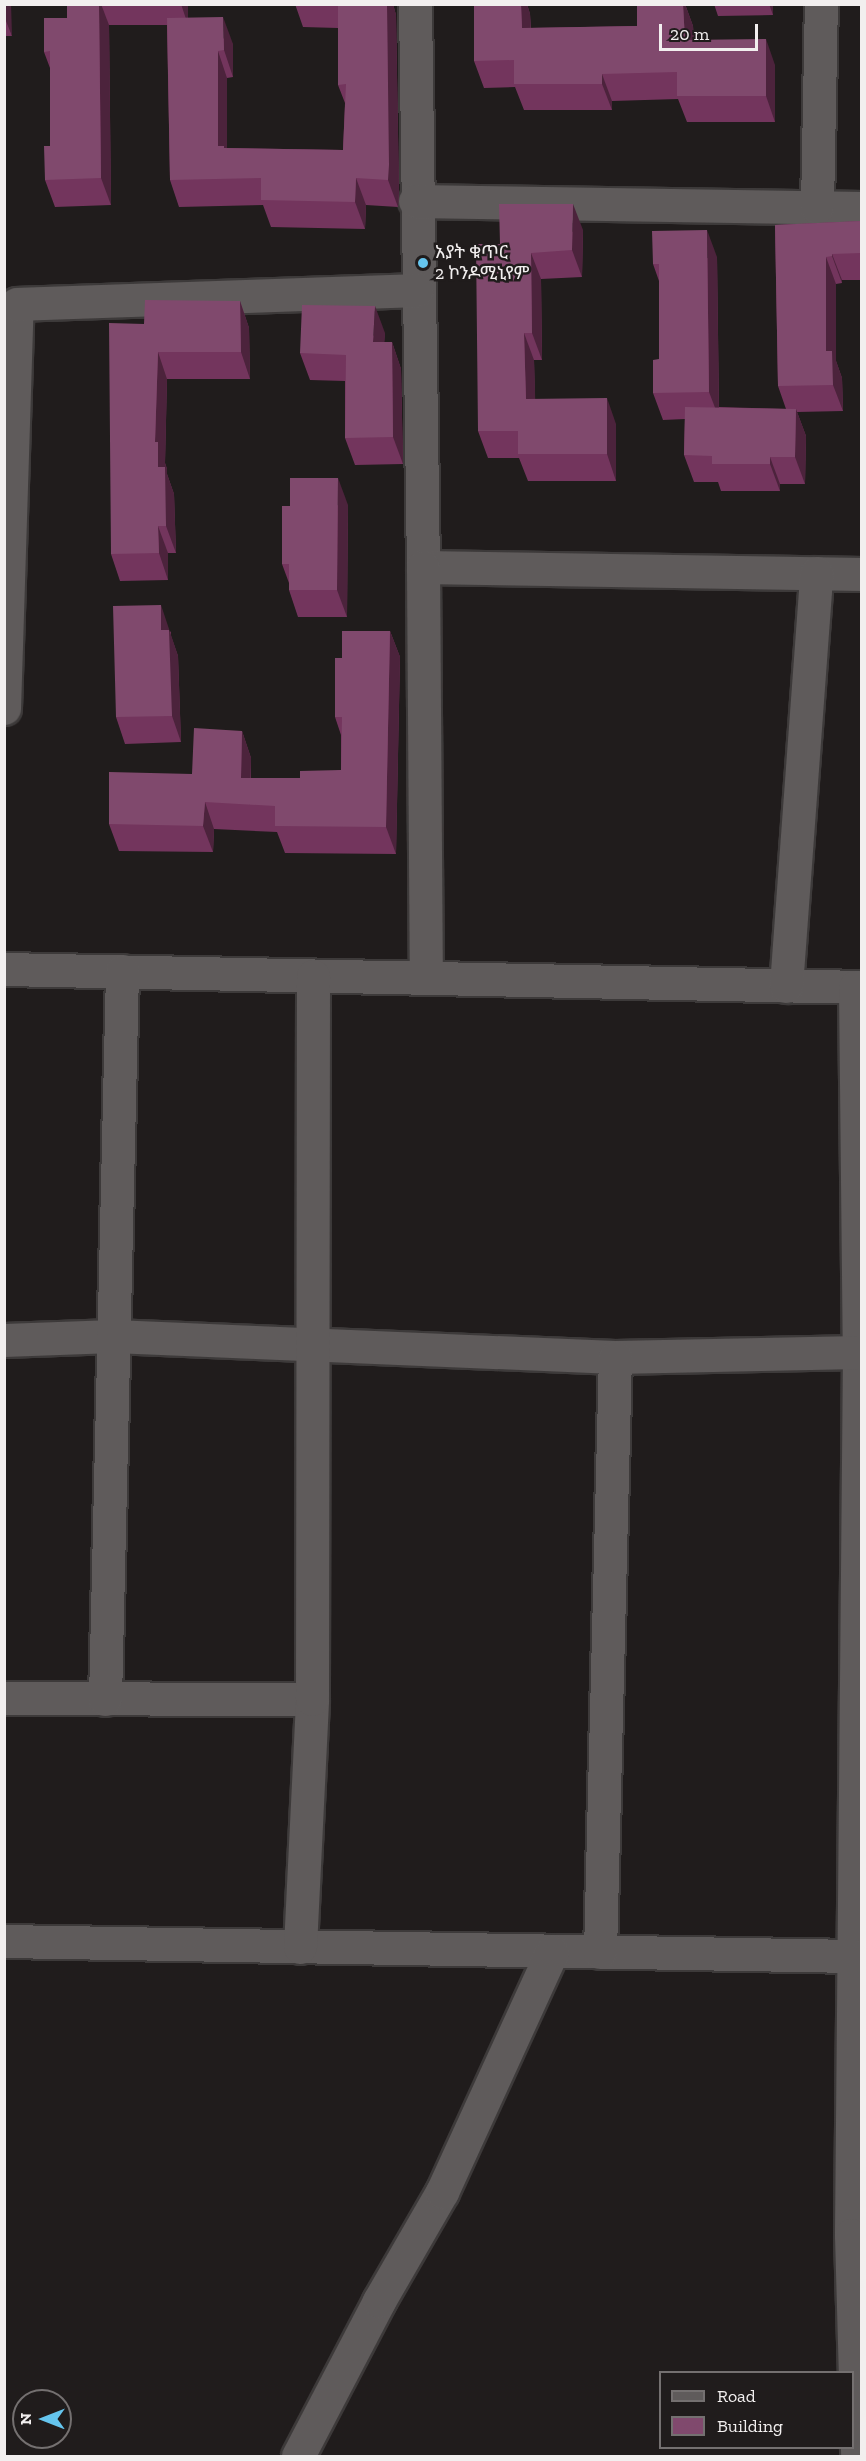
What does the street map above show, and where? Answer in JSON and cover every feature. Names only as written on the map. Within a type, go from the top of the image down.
[{"type":"street","points":[[415,4],[415,201],[423,567],[426,978]]},
{"type":"street","points":[[817,207],[821,4]]},
{"type":"street","points":[[415,201],[861,207]]},
{"type":"street","points":[[4,708],[11,304],[417,290]]},
{"type":"street","points":[[423,567],[861,574]]},
{"type":"street","points":[[786,986],[816,573]]},
{"type":"street","points":[[4,969],[858,987],[859,1559],[855,1956],[857,2457]]},
{"type":"street","points":[[105,1699],[122,971]]},
{"type":"street","points":[[300,1947],[312,1699],[313,976]]},
{"type":"street","points":[[4,1340],[113,1336],[615,1357],[859,1352]]},
{"type":"street","points":[[600,1952],[615,1357]]},
{"type":"street","points":[[4,1698],[312,1699]]},
{"type":"street","points":[[4,1941],[855,1956]]},
{"type":"street","points":[[298,2457],[379,2301],[442,2192],[552,1952]]},
{"type":"building","points":[[67,4],[99,4],[101,178],[45,180],[44,146],[50,146],[50,51],[44,52],[44,18],[67,18]]},
{"type":"building","points":[[338,4],[387,4],[388,180],[356,178],[355,202],[261,200],[261,178],[170,180],[167,18],[223,17],[224,50],[218,51],[218,146],[224,146],[224,148],[343,150],[346,84],[338,85]]},
{"type":"building","points":[[474,4],[521,4],[522,28],[637,26],[637,4],[683,4],[685,40],[766,39],[766,96],[677,96],[677,72],[602,74],[602,84],[514,84],[514,60],[474,61]]},
{"type":"building","points":[[499,204],[573,204],[572,250],[531,253],[532,333],[524,333],[526,399],[607,398],[607,454],[518,454],[518,431],[478,431],[476,244],[500,244]]},
{"type":"building","points":[[861,221],[861,253],[832,254],[826,257],[826,351],[832,351],[833,385],[778,386],[775,225]]},
{"type":"building","points":[[707,230],[709,392],[653,393],[653,360],[659,359],[659,264],[653,264],[652,231]]},
{"type":"building","points":[[145,300],[240,301],[241,352],[158,352],[155,442],[158,442],[158,467],[165,467],[166,526],[158,526],[159,553],[111,554],[109,323],[144,324]]},
{"type":"building","points":[[302,305],[375,306],[373,342],[392,342],[393,437],[345,438],[346,355],[300,353]]},
{"type":"building","points":[[685,407],[796,409],[795,457],[770,457],[770,464],[712,464],[712,456],[684,455]]},
{"type":"building","points":[[290,478],[338,478],[337,590],[289,590],[289,564],[282,564],[282,506],[290,506]]},
{"type":"building","points":[[161,605],[161,630],[169,630],[172,716],[116,717],[113,606]]},
{"type":"building","points":[[342,631],[390,631],[386,827],[275,826],[275,806],[205,802],[203,826],[109,824],[109,772],[192,774],[194,728],[242,731],[241,778],[300,778],[300,771],[341,770],[342,717],[335,717],[335,658],[342,658]]},
{"type":"place","name":"አያት ቁጥር 2 ኮንዶሚኒየም","points":[[423,263]]}]
